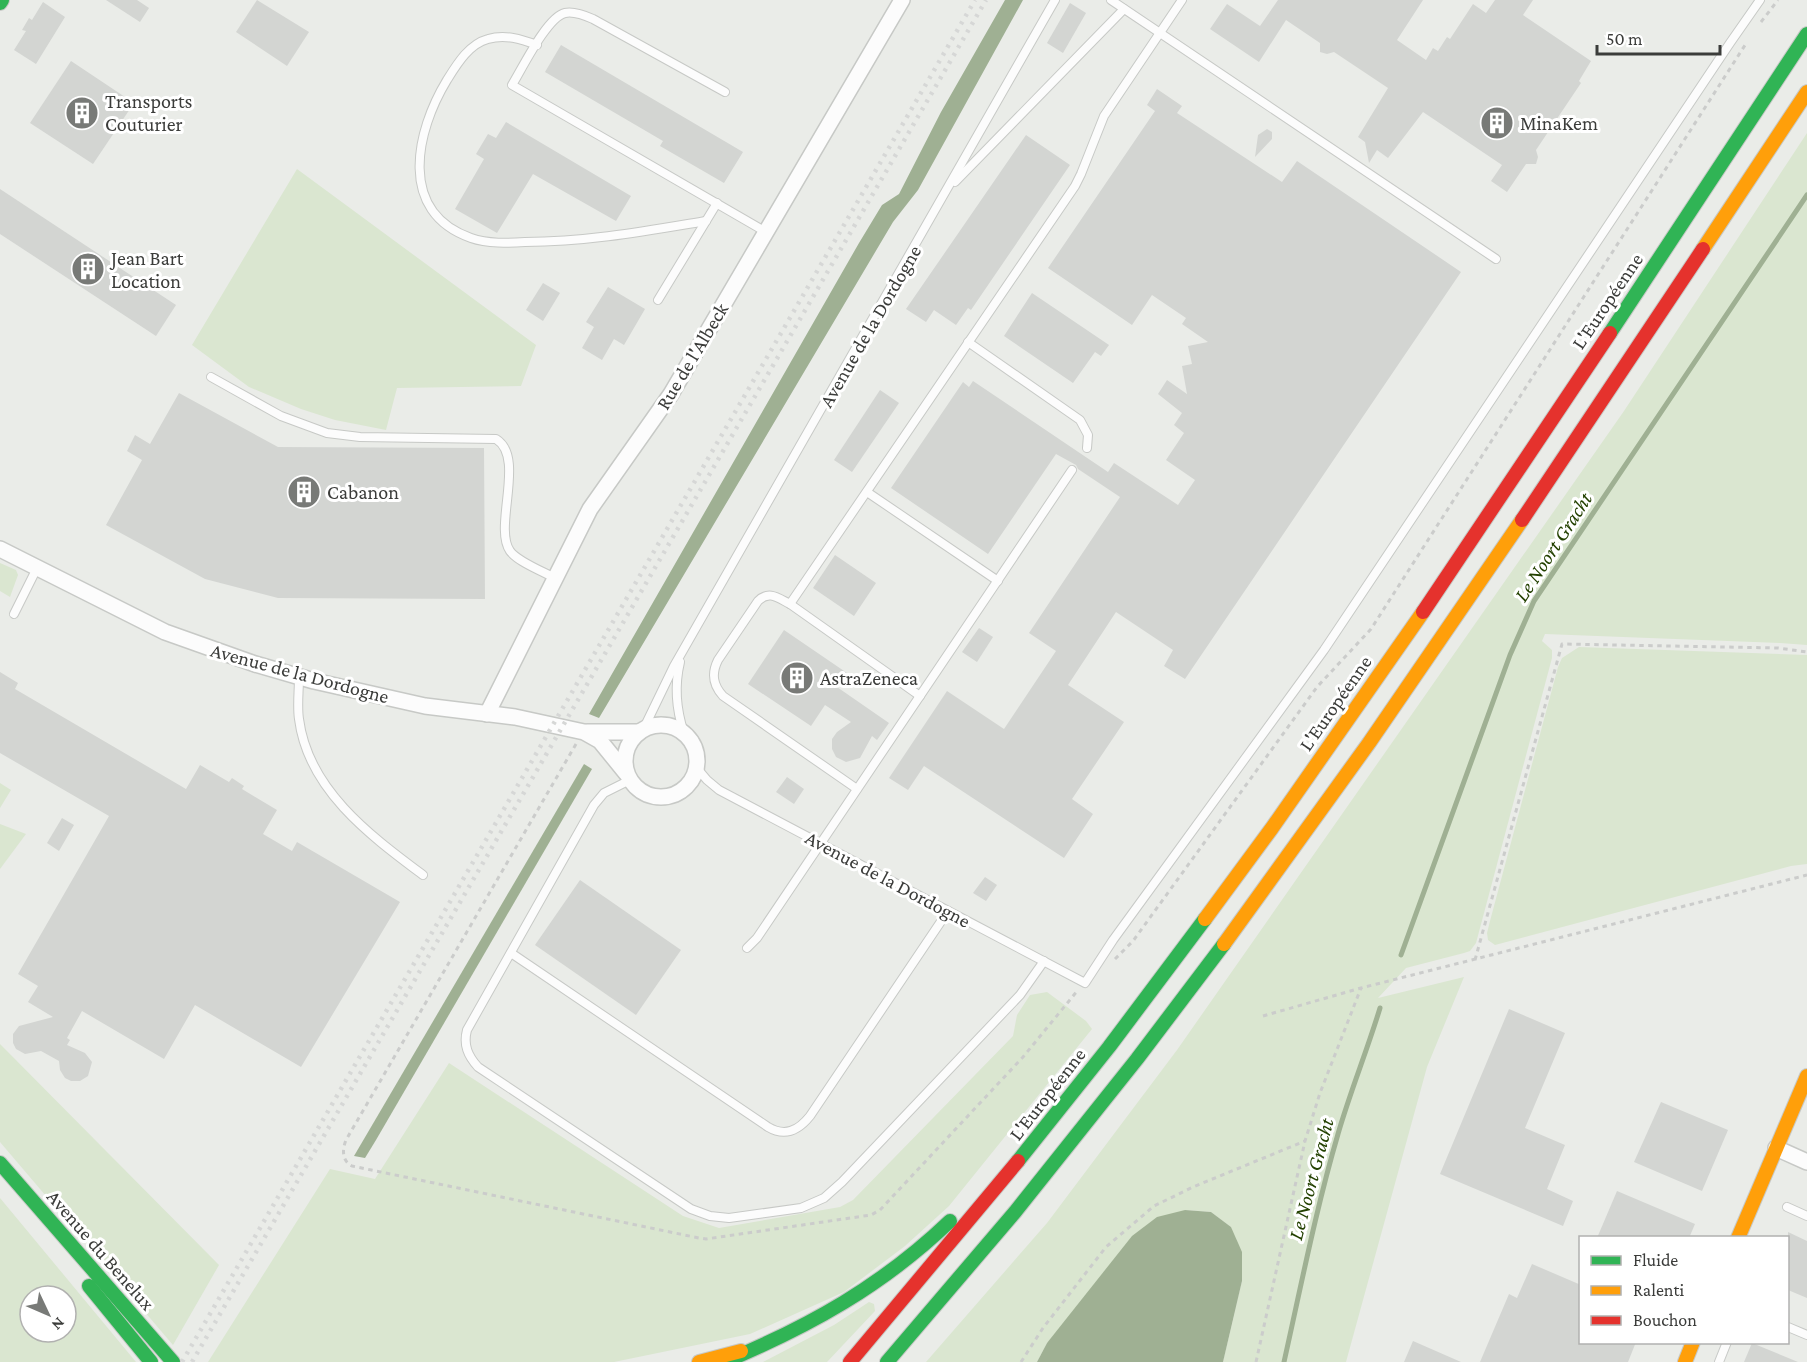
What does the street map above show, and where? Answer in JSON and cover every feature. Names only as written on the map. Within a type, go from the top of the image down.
[{"type":"main road","name":"L'Européenne","points":[[850,1362],[996,1189],[1191,939],[1396,650],[1807,34]]},
{"type":"main road","points":[[902,1362],[1159,1032],[1316,820],[1498,558],[1807,92]]},
{"type":"main road","points":[[724,1362],[820,1319],[892,1272],[923,1246],[966,1204],[1023,1137],[1118,1035]]},
{"type":"main road","points":[[1739,1236],[1807,1076]]},
{"type":"main road","name":"Avenue du Benelux","points":[[0,1163],[173,1362]]},
{"type":"main road","name":"Avenue du Benelux","points":[[0,1173],[146,1357]]},
{"type":"main road","points":[[887,1362],[1047,1173]]},
{"type":"main road","points":[[1685,1362],[1692,1344]]},
{"type":"main road","points":[[699,1362],[764,1346]]},
{"type":"street","name":"Rue de l'Albeck","points":[[487,714],[590,509],[671,394],[902,0]]},
{"type":"street","name":"Avenue de la Dordogne","points":[[0,549],[176,637],[299,678],[436,708],[523,718],[584,732],[641,731]]},
{"type":"street","points":[[661,725],[675,728],[684,734],[695,749],[696,768],[691,782],[684,790],[665,797],[655,797],[636,788],[628,777],[625,753],[629,744],[641,731],[661,725]]},
{"type":"street","name":"Avenue de la Dordogne","points":[[584,732],[600,741],[628,777]]},
{"type":"street","points":[[1776,1148],[1807,1162]]},
{"type":"lane","name":"Avenue de la Dordogne","points":[[641,731],[674,666],[1055,0]]},
{"type":"lane","points":[[1111,0],[1496,260]]},
{"type":"lane","points":[[790,604],[1082,174],[1104,116],[1182,0]]},
{"type":"lane","points":[[1085,983],[1113,940],[1324,650],[1760,0]]},
{"type":"lane","points":[[948,189],[1124,9]]},
{"type":"lane","points":[[725,92],[593,19],[566,13],[554,19],[513,86],[766,232]]},
{"type":"lane","points":[[537,45],[508,37],[481,42],[466,53],[441,90],[424,132],[419,157],[419,174],[424,194],[438,216],[453,228],[470,237],[513,243],[593,240],[706,221]]},
{"type":"lane","points":[[658,300],[717,203]]},
{"type":"lane","points":[[968,342],[1080,420],[1088,435],[1088,448]]},
{"type":"lane","points":[[211,377],[281,416],[327,433],[360,437],[496,439],[504,444],[509,458],[506,533],[510,551],[555,578]]},
{"type":"lane","points":[[747,948],[778,908],[1072,471]]},
{"type":"lane","points":[[867,492],[998,581]]},
{"type":"lane","points":[[14,614],[37,568]]},
{"type":"lane","points":[[857,789],[728,700],[715,685],[713,676],[716,664],[758,601],[763,596],[771,595],[790,604],[920,696]]},
{"type":"lane","name":"Avenue de la Dordogne","points":[[683,652],[676,688],[677,708],[684,734]]},
{"type":"lane","points":[[299,678],[299,720],[311,758],[323,780],[336,799],[360,825],[423,875]]},
{"type":"lane","name":"Avenue de la Dordogne","points":[[696,768],[719,790],[1085,983]]},
{"type":"lane","points":[[628,777],[604,793],[594,805],[467,1030],[465,1044],[473,1062],[488,1073],[682,1204],[701,1213],[729,1218],[801,1208],[817,1202],[832,1191],[1020,994],[1044,961]]},
{"type":"lane","points":[[511,953],[768,1127],[777,1132],[787,1133],[797,1129],[810,1116],[948,911]]},
{"type":"lane","points":[[1787,1207],[1807,1216]]},
{"type":"lane","points":[[1789,1327],[1807,1335]]},
{"type":"lane","points":[[1719,1362],[1726,1344]]},
{"type":"path","points":[[1756,28],[1778,0]]},
{"type":"path","points":[[1109,963],[1122,955],[1133,941],[1317,687],[1371,629],[1751,35]]},
{"type":"path","points":[[1475,960],[1562,644],[1778,648],[1807,652]]},
{"type":"path","points":[[584,732],[346,1140],[344,1154],[348,1164],[699,1239],[871,1215],[880,1210],[1023,1057],[1085,983]]},
{"type":"path","points":[[1263,1016],[1360,988],[1807,876]]},
{"type":"path","points":[[1256,1362],[1305,1141],[1320,1093],[1360,988]]},
{"type":"path","points":[[1021,1362],[1043,1328],[1106,1247],[1154,1206],[1193,1187],[1305,1141]]},
{"type":"shaded area","points":[[1005,0],[1023,0],[918,190],[893,222],[599,718],[589,714],[859,243],[882,205],[899,194],[941,112]]},
{"type":"shaded area","points":[[1807,133],[1807,645],[1545,634],[1542,641],[1552,650],[1552,658],[1476,943],[1470,951],[1406,968],[1378,998],[1464,977],[1427,1067],[1346,1362],[1223,1362],[1242,1281],[1231,1227],[1211,1212],[1185,1210],[1047,1343],[1037,1362],[926,1362],[1047,1223],[1177,1050],[1624,411]]},
{"type":"shaded area","points":[[297,169],[536,345],[521,386],[397,388],[386,430],[335,420],[301,409],[249,387],[192,345]]},
{"type":"shaded area","points":[[0,563],[16,570],[18,575],[10,597],[0,591]]},
{"type":"shaded area","points":[[1579,647],[1807,655],[1807,864],[1791,866],[1495,945],[1488,940],[1490,921],[1558,667],[1562,658]]},
{"type":"shaded area","points":[[584,764],[592,769],[376,1140],[365,1158],[354,1156]]},
{"type":"shaded area","points":[[0,783],[11,790],[0,808]]},
{"type":"shaded area","points":[[0,824],[26,834],[0,869]]},
{"type":"shaded area","points":[[1047,992],[1086,1021],[1092,1029],[949,1206],[905,1246],[844,1292],[750,1334],[614,1362],[208,1362],[330,1169],[375,1179],[449,1063],[683,1216],[719,1228],[840,1207],[853,1200],[1013,1036],[1017,1015],[1030,995]]},
{"type":"shaded area","points":[[0,1044],[219,1265],[173,1345],[0,1142]]},
{"type":"shaded area","points":[[0,1198],[71,1284],[18,1284],[18,1344],[78,1344],[78,1292],[136,1362],[0,1362]]},
{"type":"shaded area","points":[[1185,1210],[1211,1212],[1231,1227],[1242,1252],[1242,1281],[1223,1362],[1037,1362],[1047,1343],[1132,1236],[1157,1217]]},
{"type":"shaded area","points":[[869,1302],[874,1304],[875,1311],[827,1362],[763,1362],[834,1325]]},
{"type":"building","points":[[106,0],[137,0],[149,8],[140,22]]},
{"type":"building","points":[[257,0],[309,32],[287,66],[236,32]]},
{"type":"building","name":"MinaKem","points":[[1278,0],[1423,0],[1397,40],[1426,60],[1433,48],[1438,51],[1447,37],[1450,39],[1473,4],[1486,13],[1495,0],[1533,0],[1523,15],[1591,61],[1579,81],[1581,83],[1536,150],[1538,157],[1536,164],[1526,164],[1507,192],[1491,181],[1502,165],[1423,112],[1388,158],[1377,150],[1369,163],[1365,142],[1358,137],[1388,88],[1334,52],[1327,54],[1320,52],[1320,43],[1286,20],[1259,62],[1210,29],[1227,4],[1260,26]]},
{"type":"building","points":[[43,2],[65,17],[36,64],[14,50],[26,31],[22,30],[29,18],[32,20]]},
{"type":"building","points":[[1070,3],[1086,13],[1063,53],[1047,43]]},
{"type":"building","points":[[561,45],[743,152],[724,183],[660,146],[663,141],[545,72]]},
{"type":"building","name":"Transports Couturier","points":[[71,61],[134,103],[93,164],[30,123]]},
{"type":"building","points":[[1157,89],[1182,106],[1177,113],[1282,182],[1297,161],[1461,272],[1185,679],[1164,666],[1173,650],[1116,612],[1068,685],[1124,722],[1072,799],[1093,814],[1064,858],[924,766],[908,790],[889,778],[947,691],[1004,729],[1056,651],[1029,633],[1120,497],[1078,469],[1076,465],[1056,454],[988,554],[891,488],[963,382],[969,387],[973,381],[1108,472],[1114,463],[1178,505],[1195,480],[1166,460],[1184,433],[1174,425],[1182,413],[1158,394],[1167,380],[1187,394],[1182,366],[1192,364],[1188,346],[1208,342],[1182,324],[1186,318],[1152,295],[1132,325],[1048,268],[1155,111],[1147,105]]},
{"type":"building","points":[[506,122],[631,196],[616,221],[533,174],[497,233],[455,209],[484,159],[476,154],[488,134],[496,138]]},
{"type":"building","points":[[1267,129],[1272,132],[1272,139],[1255,157],[1258,135]]},
{"type":"building","points":[[1026,135],[1070,165],[971,310],[968,308],[956,325],[934,310],[926,322],[906,309]]},
{"type":"building","name":"Jean Bart Location","points":[[0,189],[176,305],[156,336],[0,234]]},
{"type":"building","points":[[543,283],[560,293],[543,321],[526,310]]},
{"type":"building","points":[[608,287],[645,309],[624,345],[614,339],[602,360],[582,348],[594,327],[586,322]]},
{"type":"building","points":[[1032,293],[1109,345],[1101,356],[1095,352],[1073,383],[1004,336]]},
{"type":"building","points":[[880,390],[899,403],[852,472],[834,460]]},
{"type":"building","name":"Cabanon","points":[[179,393],[278,447],[484,448],[485,599],[278,598],[205,579],[106,525],[142,460],[127,451],[135,435],[150,444]]},
{"type":"building","points":[[835,555],[876,583],[854,616],[813,588]]},
{"type":"building","points":[[979,628],[993,637],[977,662],[962,652]]},
{"type":"building","name":"AstraZeneca","points":[[784,630],[847,673],[837,687],[889,723],[877,740],[872,736],[860,758],[846,762],[836,757],[832,749],[832,739],[837,732],[851,722],[825,705],[811,726],[748,684]]},
{"type":"building","points":[[0,672],[18,683],[15,689],[186,789],[200,765],[229,782],[232,778],[244,786],[242,789],[277,810],[263,834],[292,851],[297,842],[400,902],[301,1067],[195,1005],[164,1059],[82,1011],[67,1038],[70,1040],[67,1045],[85,1053],[92,1062],[88,1076],[80,1081],[65,1078],[60,1070],[59,1061],[41,1051],[25,1054],[16,1049],[13,1034],[19,1026],[53,1017],[28,1002],[38,986],[18,974],[109,816],[0,753]]},
{"type":"building","points":[[787,777],[804,789],[794,804],[776,792]]},
{"type":"building","points":[[62,818],[74,825],[59,851],[47,843]]},
{"type":"building","points":[[985,877],[997,885],[986,901],[973,893]]},
{"type":"building","points":[[580,880],[681,950],[636,1015],[535,945]]},
{"type":"building","points":[[1509,1009],[1565,1033],[1525,1128],[1565,1145],[1547,1189],[1573,1201],[1563,1226],[1440,1174]]},
{"type":"building","points":[[1661,1102],[1728,1130],[1702,1191],[1634,1162]]},
{"type":"building","points":[[1617,1191],[1695,1224],[1690,1236],[1598,1236]]},
{"type":"building","points":[[1788,1232],[1807,1241],[1807,1298],[1789,1290]]},
{"type":"building","points":[[1532,1264],[1579,1284],[1579,1344],[1635,1344],[1628,1362],[1480,1362],[1509,1294],[1517,1298]]},
{"type":"building","points":[[1413,1341],[1461,1362],[1404,1362]]},
{"type":"building","points":[[1752,1344],[1754,1344],[1798,1362],[1744,1362]]},
{"type":"waterway","name":"Le Noort Gracht","points":[[1401,955],[1510,655],[1534,601],[1807,195]]},
{"type":"waterway","name":"Le Noort Gracht","points":[[1284,1362],[1330,1162],[1380,1008]]},
{"type":"railway","points":[[182,1362],[975,0]]},
{"type":"railway","points":[[192,1362],[986,0]]},
{"type":"traffic: fast","points":[[1610,333],[1807,34]]},
{"type":"traffic: fast","points":[[1018,1161],[1109,1047],[1205,919]]},
{"type":"traffic: fast","points":[[887,1362],[1015,1212],[1137,1059],[1224,944]]},
{"type":"traffic: fast","points":[[0,1163],[173,1362]]},
{"type":"traffic: fast","points":[[724,1362],[786,1334],[844,1302],[898,1265],[950,1221]]},
{"type":"traffic: fast","points":[[89,1286],[151,1362]]},
{"type":"traffic: slow","points":[[1703,249],[1807,92]]},
{"type":"traffic: slow","points":[[1224,944],[1369,743],[1522,520]]},
{"type":"traffic: slow","points":[[1205,919],[1272,828],[1423,612]]},
{"type":"traffic: slow","points":[[1739,1236],[1807,1076]]},
{"type":"traffic: slow","points":[[1685,1362],[1692,1344]]},
{"type":"traffic: slow","points":[[699,1362],[741,1351]]},
{"type":"traffic: jam","points":[[1522,520],[1703,249]]},
{"type":"traffic: jam","points":[[1423,612],[1610,333]]},
{"type":"traffic: jam","points":[[850,1362],[1018,1161]]},
{"type":"place","name":"Transports Couturier","points":[[82,113]]},
{"type":"place","name":"MinaKem","points":[[1497,123]]},
{"type":"place","name":"Jean Bart Location","points":[[88,269]]},
{"type":"place","name":"Cabanon","points":[[304,492]]},
{"type":"place","name":"AstraZeneca","points":[[797,678]]}]
